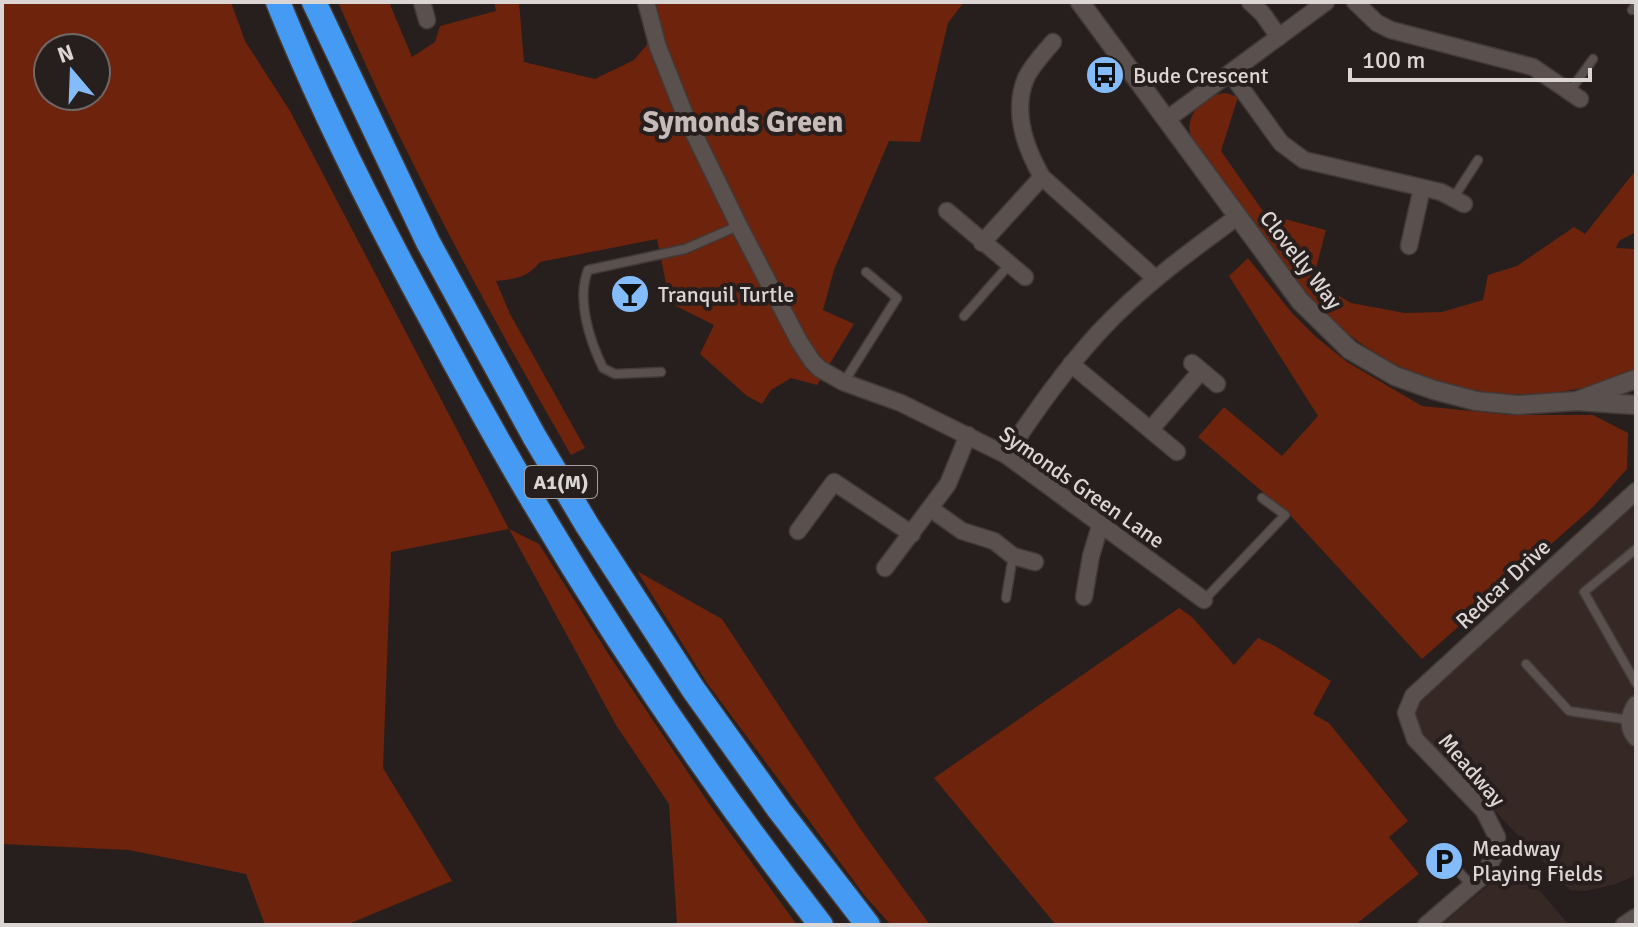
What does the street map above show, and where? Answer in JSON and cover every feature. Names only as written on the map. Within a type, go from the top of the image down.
[{"type":"highway","name":"A1(M)","points":[[278,2],[396,255],[550,531],[665,711],[821,925]]},
{"type":"highway","name":"A1(M)","points":[[314,2],[428,242],[534,436],[693,689],[780,811],[868,925]]},
{"type":"street","points":[[422,2],[427,20]]},
{"type":"street","name":"Symonds Green Lane","points":[[646,2],[658,47],[685,115],[739,226],[812,361],[843,382],[901,403],[1006,455],[1204,600]]},
{"type":"street","name":"Clovelly Way","points":[[1080,2],[1300,301],[1350,350],[1395,376],[1476,401],[1518,405],[1577,401],[1636,405]]},
{"type":"street","points":[[1250,2],[1279,37]]},
{"type":"street","points":[[1166,120],[1326,2]]},
{"type":"street","points":[[1355,2],[1377,23],[1391,30],[1533,67],[1575,95]]},
{"type":"street","points":[[1053,42],[1026,79],[1022,97],[1025,142],[1042,177],[1155,278]]},
{"type":"street","points":[[1231,74],[1281,143],[1304,160],[1459,200]]},
{"type":"street","points":[[982,243],[1042,177]]},
{"type":"street","points":[[1409,246],[1422,188]]},
{"type":"street","points":[[947,211],[1025,277]]},
{"type":"street","points":[[1006,455],[1071,364],[1100,331],[1155,278],[1237,217]]},
{"type":"street","points":[[1071,364],[1177,452]]},
{"type":"street","points":[[1151,429],[1196,367],[1217,384]]},
{"type":"street","name":"Clovelly Way","points":[[1577,401],[1636,379]]},
{"type":"street","points":[[885,568],[948,484],[968,435]]},
{"type":"street","points":[[798,531],[834,482],[912,534]]},
{"type":"street","name":"Redcar Drive","points":[[1406,713],[1413,696],[1636,491]]},
{"type":"street","points":[[931,509],[962,531],[994,541],[1013,556],[1035,562]]},
{"type":"street","points":[[1084,597],[1100,526]]},
{"type":"street","points":[[1632,712],[1630,728],[1636,738]]},
{"type":"street","name":"Meadway","points":[[1406,713],[1415,739],[1484,811],[1497,837],[1494,856],[1484,875],[1426,925]]},
{"type":"street","points":[[1624,925],[1636,917]]},
{"type":"lane","points":[[1575,95],[1593,59]]},
{"type":"lane","points":[[1459,200],[1478,160]]},
{"type":"lane","points":[[661,372],[615,374],[603,368],[595,352],[588,324],[583,288],[588,270],[685,249],[739,226]]},
{"type":"lane","points":[[964,316],[1009,265]]},
{"type":"lane","points":[[843,382],[897,298],[866,272]]},
{"type":"lane","points":[[1204,600],[1285,515],[1262,498]]},
{"type":"lane","points":[[1636,549],[1584,592],[1636,683]]},
{"type":"lane","points":[[1006,598],[1013,556]]},
{"type":"lane","points":[[1526,664],[1569,711],[1632,712]]},
{"type":"lane","points":[[1449,861],[1472,887]]},
{"type":"shaded area","points":[[2,2],[231,2],[245,41],[290,111],[509,529],[391,552],[383,768],[452,881],[346,925],[265,925],[246,874],[129,850],[2,844]]},
{"type":"shaded area","points":[[338,2],[389,2],[412,57],[435,42],[440,26],[496,11],[494,2],[519,2],[524,62],[595,79],[634,60],[650,41],[636,2],[964,2],[948,23],[920,142],[889,141],[834,270],[823,310],[854,324],[817,385],[791,378],[771,390],[762,404],[747,396],[700,354],[714,325],[670,303],[657,239],[540,262],[520,277],[496,281],[510,314],[585,448],[571,455],[448,232]]},
{"type":"shaded area","points":[[1226,93],[1238,97],[1221,151],[1265,214],[1326,230],[1313,280],[1351,303],[1405,313],[1442,312],[1483,300],[1488,275],[1517,266],[1574,227],[1585,234],[1636,170],[1636,232],[1619,241],[1616,248],[1636,249],[1636,368],[1582,388],[1512,394],[1444,384],[1383,358],[1328,317],[1302,292],[1191,138],[1190,122],[1197,108],[1210,98]]},
{"type":"shaded area","points":[[1248,258],[1292,313],[1316,337],[1347,362],[1422,406],[1511,415],[1593,415],[1628,433],[1627,469],[1593,507],[1422,659],[1290,515],[1198,437],[1224,407],[1282,456],[1318,416],[1229,276]]},
{"type":"shaded area","points":[[1636,503],[1636,875],[1616,884],[1586,891],[1570,890],[1419,731],[1413,717],[1418,702]]},
{"type":"shaded area","points":[[509,529],[539,544],[710,805],[797,925],[677,925],[669,804],[616,725]]},
{"type":"shaded area","points":[[637,571],[722,619],[861,830],[930,925],[891,925],[865,896],[707,683]]},
{"type":"shaded area","points":[[1179,608],[1192,617],[1234,665],[1258,638],[1331,681],[1313,714],[1329,723],[1408,821],[1389,837],[1419,874],[1355,925],[1056,925],[934,778]]},
{"type":"shaded area","points":[[1515,862],[1569,925],[1441,925],[1503,873]]},
{"type":"place","name":"Bude Crescent","points":[[1105,75]]},
{"type":"place","name":"Tranquil Turtle","points":[[630,294]]},
{"type":"place","name":"Meadway Playing Fields","points":[[1444,861]]},
{"type":"district","name":"Symonds Green","points":[[743,122]]}]
